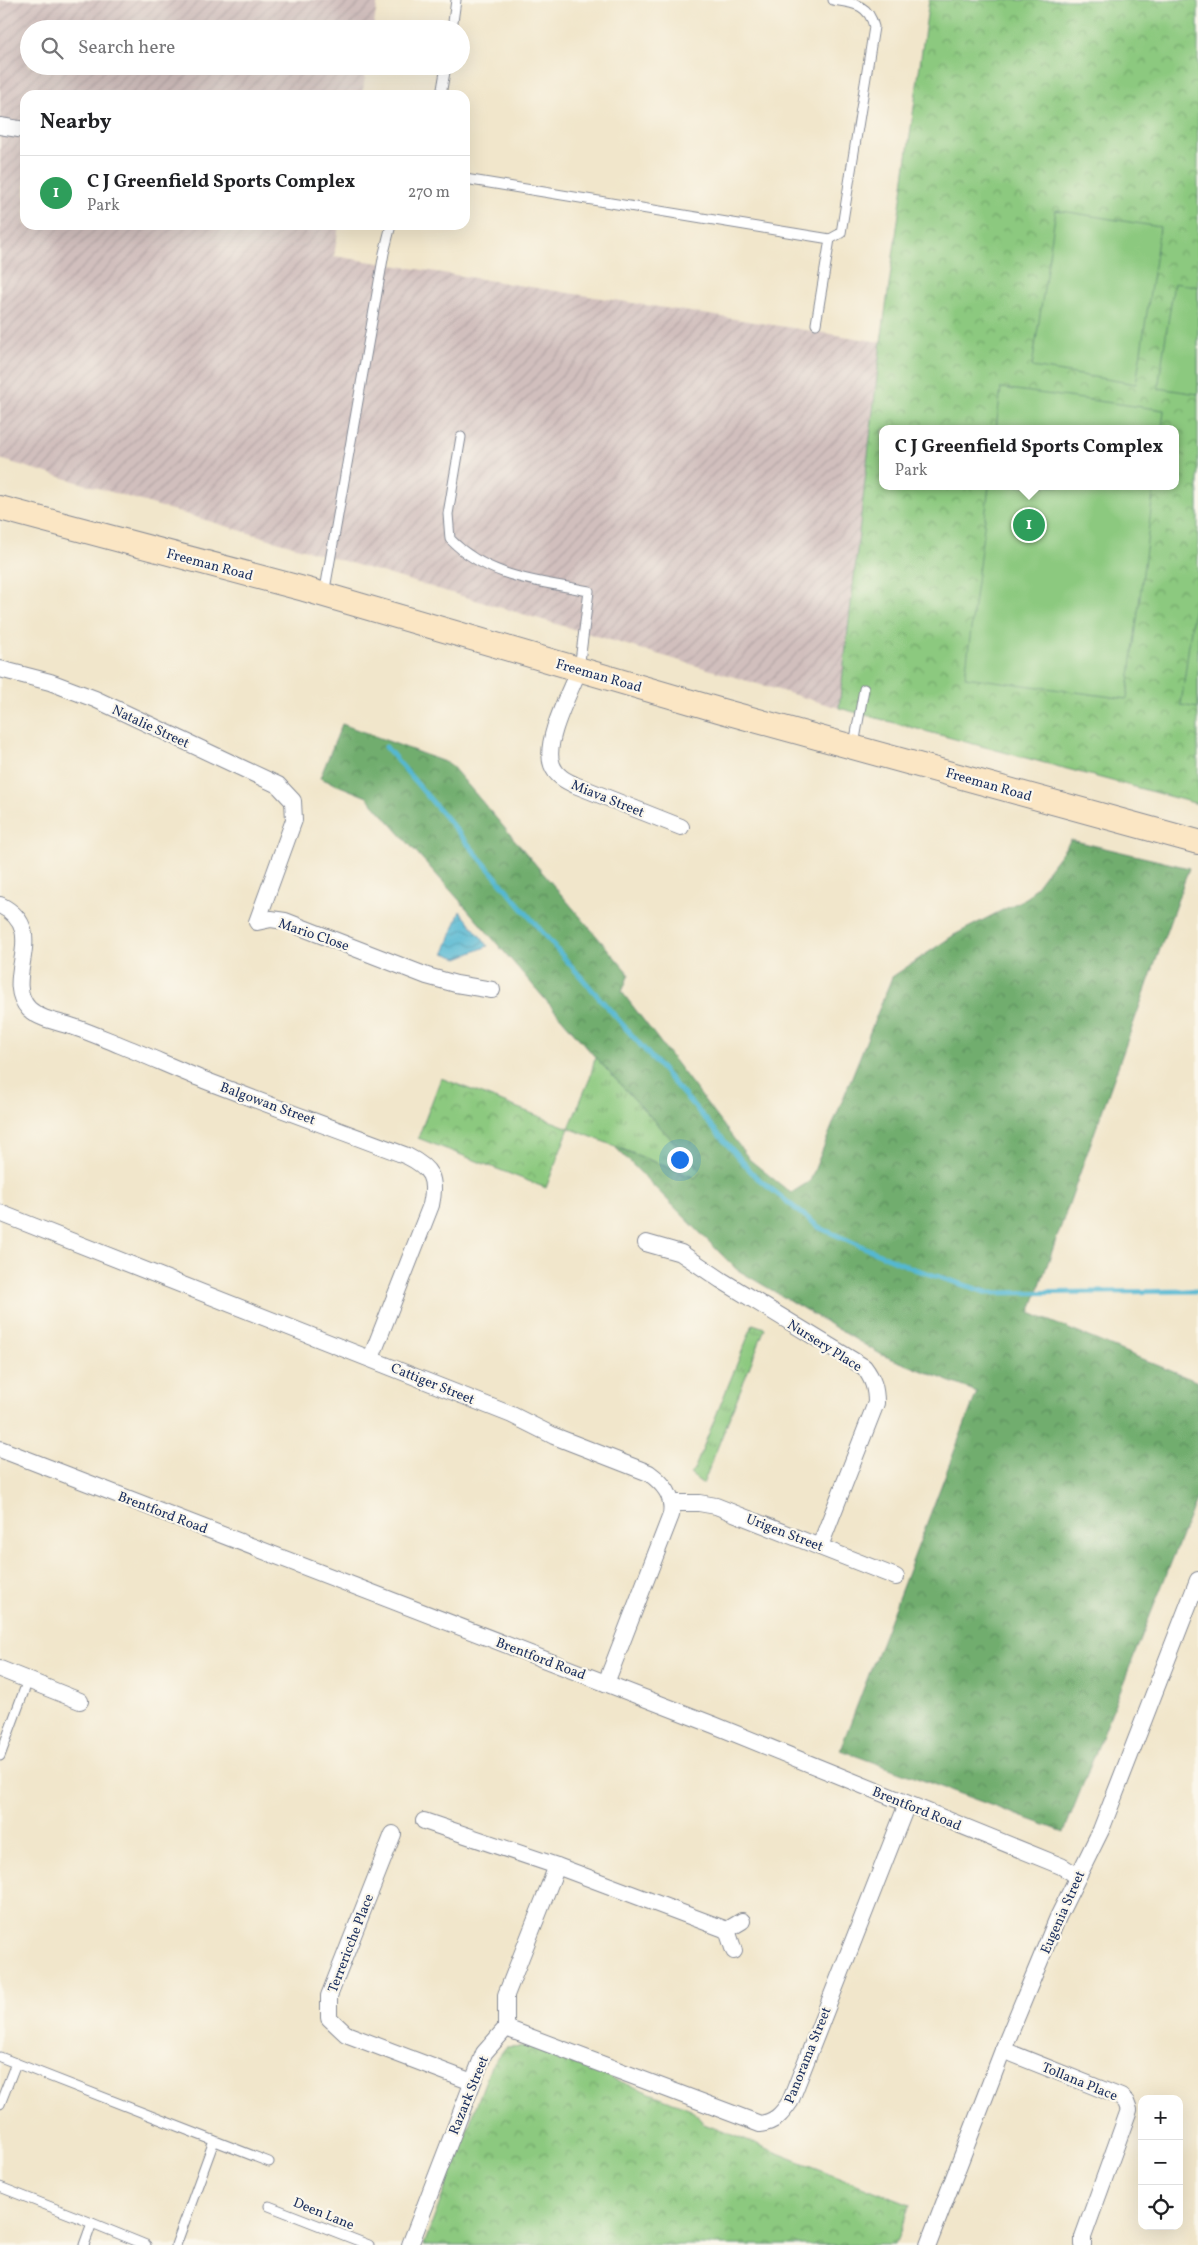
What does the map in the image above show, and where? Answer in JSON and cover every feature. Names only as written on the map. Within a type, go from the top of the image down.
[{"type":"street","points":[[0,126],[20,129]]},
{"type":"street","name":"Freeman Road","points":[[0,508],[324,595],[854,747],[1198,842]]},
{"type":"street","name":"Natalie Street","points":[[0,669],[50,682],[95,700],[278,785],[293,801]]},
{"type":"street","name":"Miava Street","points":[[579,669],[558,722],[550,750],[552,766],[562,778],[575,785],[681,827]]},
{"type":"street","name":"Mario Close","points":[[293,801],[294,820],[257,922],[271,919],[285,921],[427,976],[456,984],[492,990]]},
{"type":"street","name":"Balgowan Street","points":[[0,906],[15,915],[21,926],[24,940],[16,985],[20,997],[28,1008],[41,1017],[73,1027],[203,1080],[407,1156],[428,1170],[434,1181],[431,1205],[371,1358]]},
{"type":"street","name":"Cattiger Street","points":[[0,1212],[371,1358],[512,1415],[554,1436],[649,1473],[663,1483],[672,1503]]},
{"type":"street","name":"Nursery Place","points":[[646,1243],[681,1253],[721,1280],[864,1367],[870,1376],[876,1394],[876,1403],[820,1546]]},
{"type":"street","name":"Brentford Road","points":[[0,1449],[606,1683],[1061,1866],[1078,1876]]},
{"type":"street","name":"Urigen Street","points":[[672,1503],[699,1502],[716,1506],[896,1576]]},
{"type":"street","points":[[606,1683],[665,1534],[671,1515],[672,1503]]},
{"type":"street","name":"Eugenia Street","points":[[928,2245],[1058,1917],[1100,1830],[1198,1580]]},
{"type":"street","points":[[0,1670],[80,1701]]},
{"type":"street","name":"Panorama Street","points":[[506,2028],[760,2124],[769,2123],[781,2116],[790,2102],[907,1804]]},
{"type":"street","points":[[424,1821],[557,1866],[727,1930]]},
{"type":"street","name":"Terrericche Place","points":[[393,1834],[329,1996],[329,2018],[346,2034],[472,2082]]},
{"type":"street","points":[[506,2028],[506,1995],[557,1866]]},
{"type":"street","points":[[727,1930],[742,1921]]},
{"type":"street","points":[[727,1930],[734,1951]]},
{"type":"street","name":"Razark Street","points":[[410,2245],[484,2053],[506,2028]]},
{"type":"street","name":"Tollana Place","points":[[1004,2050],[1121,2097],[1126,2102],[1128,2110],[1083,2236],[1083,2245]]},
{"type":"lane","points":[[453,20],[456,0]]},
{"type":"lane","points":[[470,180],[830,239],[841,233],[874,27],[871,15],[866,9],[855,4],[833,0]]},
{"type":"lane","points":[[442,90],[444,75]]},
{"type":"lane","points":[[324,595],[384,253],[390,230]]},
{"type":"lane","points":[[816,324],[830,239]]},
{"type":"lane","points":[[461,437],[448,514],[450,539],[464,553],[507,576],[589,591],[579,669]]},
{"type":"lane","points":[[854,747],[864,689]]},
{"type":"lane","points":[[0,1756],[28,1680]]},
{"type":"lane","points":[[0,2057],[269,2162]]},
{"type":"lane","points":[[0,2104],[16,2063]]},
{"type":"lane","points":[[176,2245],[214,2140]]},
{"type":"lane","points":[[0,2187],[146,2245]]},
{"type":"lane","name":"Deen Lane","points":[[269,2206],[369,2245]]},
{"type":"lane","points":[[84,2245],[92,2223]]},
{"type":"shaded area","points":[[0,0],[378,0],[375,20],[20,20],[20,75],[365,75],[363,90],[20,90],[20,230],[338,230],[334,256],[881,342],[839,708],[0,459]]},
{"type":"green space","points":[[929,0],[1198,0],[1198,804],[839,708],[881,342]]},
{"type":"green space","points":[[1056,210],[1160,227],[1136,384],[1032,367]]},
{"type":"green space","points":[[1174,283],[1198,287],[1198,394],[1158,388]]},
{"type":"green space","points":[[1001,388],[1164,410],[1162,425],[996,425]]},
{"type":"green space","points":[[988,490],[1153,490],[1127,699],[965,677]]},
{"type":"green space","points":[[1198,576],[1198,708],[1181,705]]},
{"type":"green space","points":[[342,724],[450,764],[629,974],[622,992],[750,1160],[791,1193],[810,1181],[892,977],[954,935],[1028,897],[1071,840],[1189,868],[1030,1313],[1198,1382],[1198,1495],[1064,1832],[840,1750],[977,1392],[882,1355],[736,1269],[614,1146],[695,1178],[701,1171],[595,1057],[367,797],[320,778]]},
{"type":"green space","points":[[595,1057],[701,1170],[695,1178],[569,1128],[590,1078]]},
{"type":"green space","points":[[441,1078],[569,1128],[546,1188],[418,1138]]},
{"type":"green space","points":[[753,1324],[765,1328],[703,1484],[690,1474],[694,1470]]},
{"type":"green space","points":[[529,2046],[691,2109],[704,2124],[910,2205],[895,2245],[424,2245],[491,2066],[506,2047]]},
{"type":"water","points":[[460,911],[488,946],[458,958],[444,953]]},
{"type":"waterway","points":[[386,747],[560,953],[755,1176],[820,1228],[914,1269],[989,1293],[1198,1291]]},
{"type":"place","name":"C J Greenfield Sports Complex","points":[[1029,525]]}]
